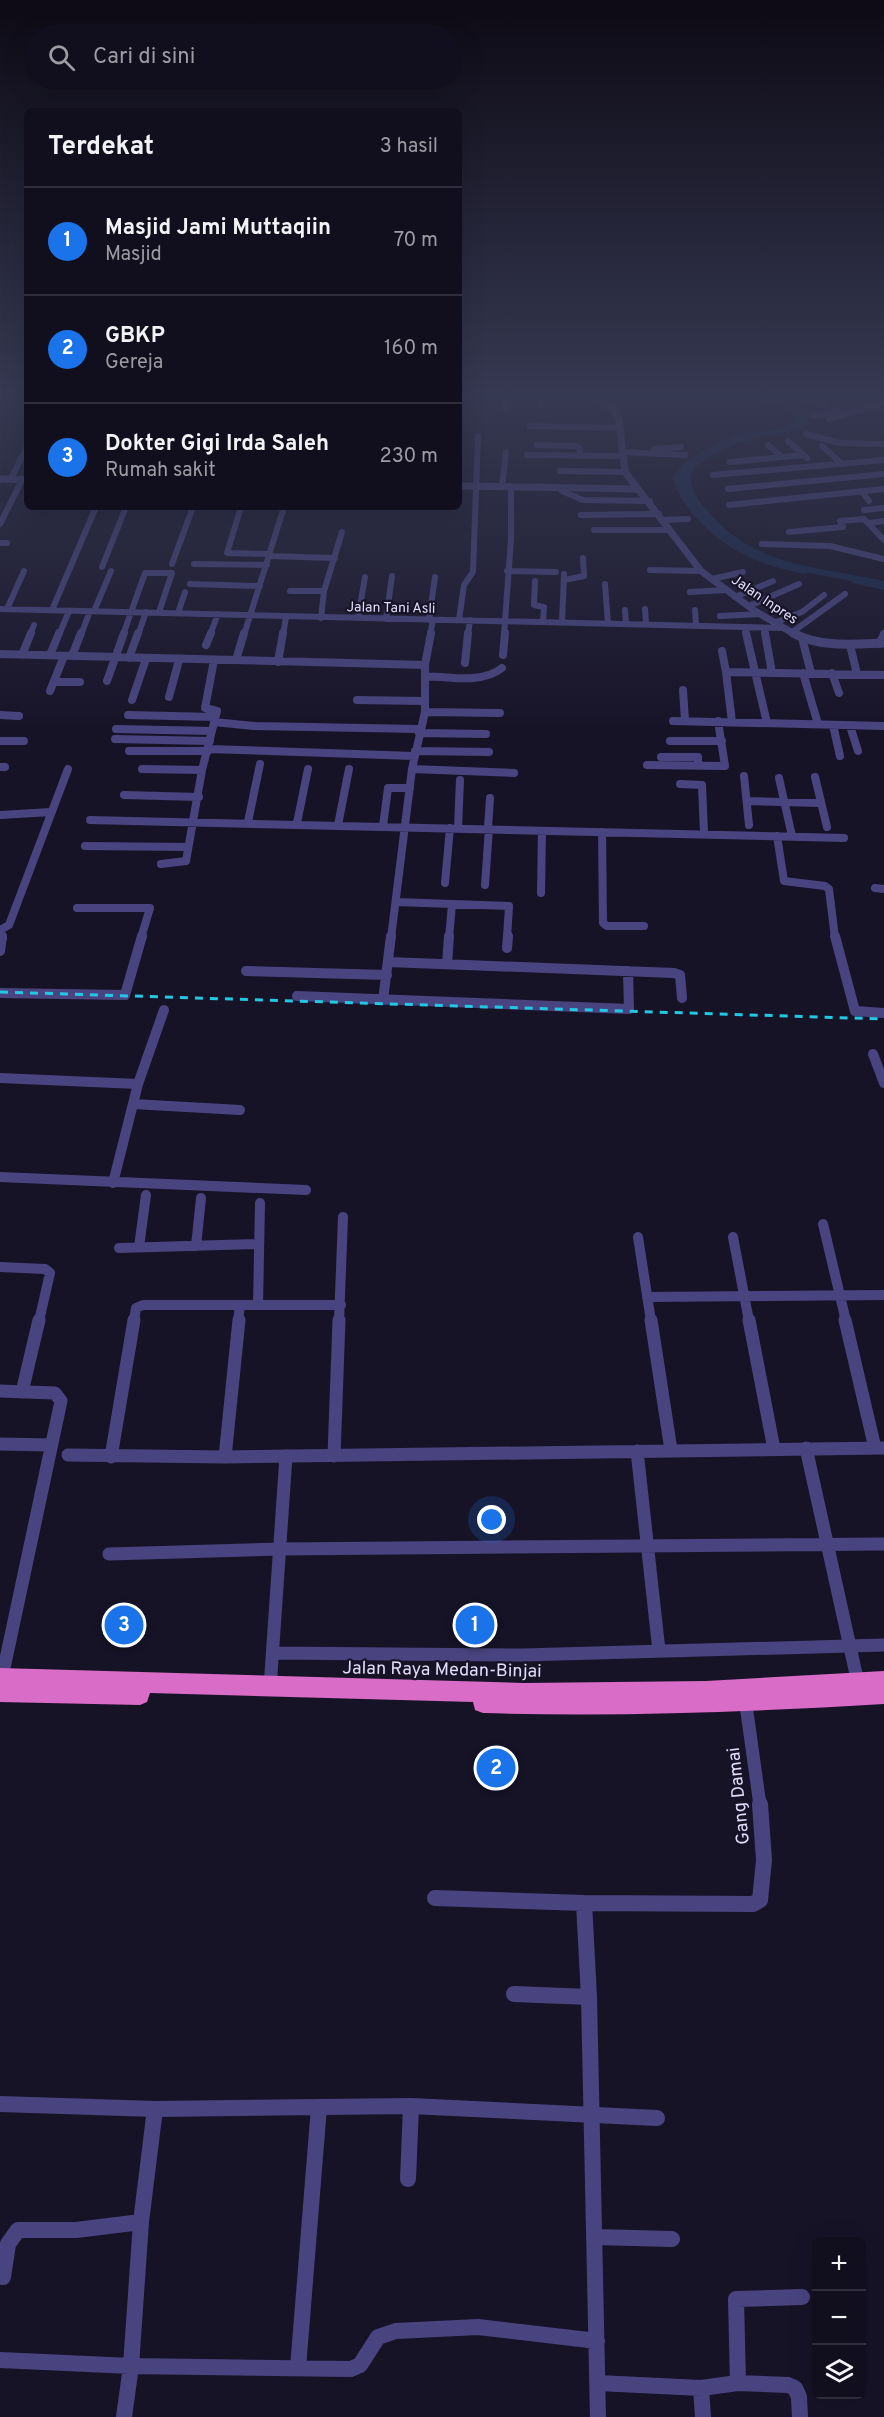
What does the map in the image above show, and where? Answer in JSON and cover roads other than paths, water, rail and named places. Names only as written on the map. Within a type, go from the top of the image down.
[{"type":"highway","name":"Jalan Raya Medan-Binjai","points":[[0,1684],[592,1707],[744,1696],[884,1681]]},
{"type":"highway","name":"Jalan Raya Medan-Binjai","points":[[0,1684],[744,1696],[884,1694]]},
{"type":"street","points":[[0,524],[10,507]]},
{"type":"street","points":[[459,620],[464,585],[471,578],[475,507]]},
{"type":"street","points":[[503,655],[511,507]]},
{"type":"street","name":"Jalan Inpres","points":[[654,507],[701,571],[778,626],[802,638],[850,645],[881,644]]},
{"type":"street","points":[[864,510],[884,508]]},
{"type":"street","points":[[52,610],[95,510]]},
{"type":"street","points":[[102,567],[125,510]]},
{"type":"street","points":[[172,564],[192,510]]},
{"type":"street","points":[[240,510],[227,553],[335,558]]},
{"type":"street","points":[[236,660],[284,510]]},
{"type":"street","points":[[580,514],[688,519]]},
{"type":"street","points":[[802,544],[793,532],[843,527],[840,522],[842,520],[864,519],[884,540]]},
{"type":"street","points":[[870,523],[884,521]]},
{"type":"street","points":[[830,528],[843,549]]},
{"type":"street","points":[[594,530],[670,530]]},
{"type":"street","points":[[321,618],[324,591],[342,532]]},
{"type":"street","points":[[762,544],[802,544],[843,549],[884,559]]},
{"type":"street","points":[[562,623],[564,577],[584,576],[583,558]]},
{"type":"street","points":[[194,564],[267,565]]},
{"type":"street","points":[[650,570],[701,571]]},
{"type":"street","points":[[2,610],[24,571]]},
{"type":"street","points":[[50,691],[111,571]]},
{"type":"street","points":[[507,571],[556,572]]},
{"type":"street","points":[[107,681],[145,573],[171,572],[159,612]]},
{"type":"street","points":[[712,579],[743,572]]},
{"type":"street","points":[[386,619],[392,576]]},
{"type":"street","points":[[218,577],[261,582]]},
{"type":"street","points":[[358,618],[365,577]]},
{"type":"street","points":[[383,1000],[412,769],[424,712],[425,665],[435,577]]},
{"type":"street","points":[[535,581],[534,605],[544,607],[543,622]]},
{"type":"street","points":[[735,597],[773,581]]},
{"type":"street","points":[[190,584],[261,582]]},
{"type":"street","points":[[605,584],[608,624]]},
{"type":"street","points":[[749,606],[799,584]]},
{"type":"street","points":[[690,592],[726,590]]},
{"type":"street","points":[[290,591],[324,591]]},
{"type":"street","points":[[178,613],[185,592]]},
{"type":"street","points":[[791,633],[845,594]]},
{"type":"street","points":[[778,626],[802,612],[824,595]]},
{"type":"street","points":[[645,609],[646,624]]},
{"type":"street","name":"Jalan Tani Asli","points":[[2,610],[764,628],[778,626]]},
{"type":"street","points":[[50,655],[69,610]]},
{"type":"street","points":[[625,610],[626,624]]},
{"type":"street","points":[[695,610],[696,625]]},
{"type":"street","points":[[129,658],[146,612]]},
{"type":"street","points":[[206,645],[218,614]]},
{"type":"street","points":[[720,616],[760,614]]},
{"type":"street","points":[[278,662],[286,617]]},
{"type":"street","points":[[465,663],[470,620]]},
{"type":"street","points":[[22,655],[34,626]]},
{"type":"street","points":[[746,627],[754,673],[767,723]]},
{"type":"street","points":[[764,628],[770,649],[772,673]]},
{"type":"street","points":[[881,644],[884,633]]},
{"type":"street","points":[[802,638],[818,724]]},
{"type":"street","points":[[850,645],[857,674]]},
{"type":"street","points":[[751,649],[770,649]]},
{"type":"street","points":[[722,651],[732,722]]},
{"type":"street","points":[[3,656],[50,655],[425,665]]},
{"type":"street","points":[[132,700],[146,658]]},
{"type":"street","points":[[169,697],[179,660]]},
{"type":"street","points":[[161,864],[186,861],[202,770],[216,710],[205,708],[214,660]]},
{"type":"street","points":[[425,676],[485,677],[498,674],[502,668]]},
{"type":"street","points":[[726,672],[884,675]]},
{"type":"street","points":[[832,674],[839,693]]},
{"type":"street","points":[[54,682],[80,682]]},
{"type":"street","points":[[683,690],[685,721]]},
{"type":"street","points":[[357,700],[424,700]]},
{"type":"street","points":[[424,712],[500,712]]},
{"type":"street","points":[[0,715],[19,716]]},
{"type":"street","points":[[128,715],[214,719],[254,726],[486,734]]},
{"type":"street","points":[[673,721],[884,726]]},
{"type":"street","points":[[718,721],[728,775]]},
{"type":"street","points":[[832,725],[840,756]]},
{"type":"street","points":[[850,726],[858,752]]},
{"type":"street","points":[[116,729],[212,731]]},
{"type":"street","points":[[115,739],[209,747],[415,753],[489,752]]},
{"type":"street","points":[[0,741],[24,741]]},
{"type":"street","points":[[670,741],[722,741]]},
{"type":"street","points":[[129,751],[209,747]]},
{"type":"street","points":[[661,757],[698,757],[698,765]]},
{"type":"street","points":[[248,822],[260,764]]},
{"type":"street","points":[[647,765],[725,766]]},
{"type":"street","points":[[0,951],[3,938],[0,931],[9,925],[46,816],[68,769]]},
{"type":"street","points":[[142,769],[202,770]]},
{"type":"street","points":[[297,823],[308,769]]},
{"type":"street","points":[[338,825],[349,769]]},
{"type":"street","points":[[412,769],[514,773]]},
{"type":"street","points":[[744,776],[749,825]]},
{"type":"street","points":[[815,777],[827,827]]},
{"type":"street","points":[[779,778],[792,837]]},
{"type":"street","points":[[445,883],[460,780]]},
{"type":"street","points":[[680,784],[702,785],[704,833]]},
{"type":"street","points":[[383,826],[388,788],[410,788]]},
{"type":"street","points":[[123,795],[199,797]]},
{"type":"street","points":[[485,885],[490,798]]},
{"type":"street","points":[[747,801],[821,803]]},
{"type":"street","points":[[0,814],[46,816]]},
{"type":"street","points":[[90,820],[194,820],[844,838]]},
{"type":"street","points":[[541,893],[542,831]]},
{"type":"street","points":[[602,832],[603,923],[607,926],[644,926]]},
{"type":"street","points":[[777,836],[784,881],[825,886],[830,889],[835,939],[855,1010],[884,1013]]},
{"type":"street","points":[[85,846],[188,847]]},
{"type":"street","points":[[396,902],[509,906],[507,948]]},
{"type":"street","points":[[447,964],[452,904]]},
{"type":"street","points":[[0,993],[125,995],[150,908],[77,908]]},
{"type":"street","points":[[388,962],[678,974],[682,998]]},
{"type":"street","points":[[246,971],[387,975]]},
{"type":"street","points":[[297,996],[629,1009],[628,971]]},
{"type":"street","points":[[113,1182],[138,1084],[164,1010]]},
{"type":"street","points":[[873,1054],[884,1083]]},
{"type":"street","points":[[0,1078],[138,1084]]},
{"type":"street","points":[[133,1104],[240,1110]]},
{"type":"street","points":[[0,1177],[306,1190]]},
{"type":"street","points":[[139,1247],[146,1195]]},
{"type":"street","points":[[196,1246],[201,1198]]},
{"type":"street","points":[[258,1305],[260,1203]]},
{"type":"street","points":[[334,1456],[343,1217]]},
{"type":"street","points":[[68,1455],[225,1457],[879,1448],[823,1224]]},
{"type":"street","points":[[638,1237],[672,1450]]},
{"type":"street","points":[[733,1237],[774,1449]]},
{"type":"street","points":[[119,1248],[258,1244]]},
{"type":"street","points":[[0,1267],[45,1269],[50,1273],[22,1392]]},
{"type":"street","points":[[647,1297],[884,1295]]},
{"type":"street","points":[[111,1457],[135,1308],[143,1305],[341,1305]]},
{"type":"street","points":[[225,1457],[240,1305]]},
{"type":"street","points":[[0,1391],[55,1393],[61,1401],[0,1684]]},
{"type":"street","points":[[0,1444],[51,1445]]},
{"type":"street","points":[[806,1448],[858,1683]]},
{"type":"street","points":[[637,1451],[659,1651]]},
{"type":"street","points":[[270,1689],[286,1456]]},
{"type":"street","points":[[109,1554],[281,1549],[884,1544]]},
{"type":"street","points":[[273,1653],[523,1655],[884,1645]]},
{"type":"street","name":"Gang Damai","points":[[584,1903],[753,1904],[759,1899],[764,1883],[760,1808],[744,1696]]},
{"type":"street","points":[[435,1898],[584,1903],[590,1997],[598,2417]]},
{"type":"street","points":[[513,1994],[590,1997]]},
{"type":"street","points":[[0,2104],[155,2109],[411,2106],[657,2118]]},
{"type":"street","points":[[408,2179],[411,2106]]},
{"type":"street","points":[[298,2368],[319,2107]]},
{"type":"street","points":[[124,2417],[131,2366],[141,2222],[155,2109]]},
{"type":"street","points":[[3,2277],[9,2241],[12,2234],[18,2230],[76,2230],[141,2222]]},
{"type":"street","points":[[594,2237],[672,2239]]},
{"type":"street","points":[[738,2384],[736,2299],[802,2297]]},
{"type":"street","points":[[0,2360],[131,2366],[351,2369],[360,2365],[378,2337],[396,2331],[478,2327],[597,2341]]},
{"type":"street","points":[[598,2383],[701,2388],[738,2384],[788,2385],[795,2388],[799,2397],[801,2417]]},
{"type":"street","points":[[701,2388],[703,2417]]},
{"type":"water","points":[[691,507],[705,507],[730,533],[749,546],[770,555],[814,568],[884,581],[884,587],[788,569],[748,556],[714,532]]},
{"type":"waterway","points":[[692,507],[702,521],[732,545],[767,562],[804,571]]},
{"type":"waterway","points":[[856,581],[884,587]]},
{"type":"railway","points":[[0,992],[884,1019]]},
{"type":"place","name":"Dokter Gigi Irda Saleh","points":[[124,1625]]},
{"type":"place","name":"Masjid Jami Muttaqiin","points":[[475,1625]]},
{"type":"place","name":"GBKP","points":[[496,1768]]}]
